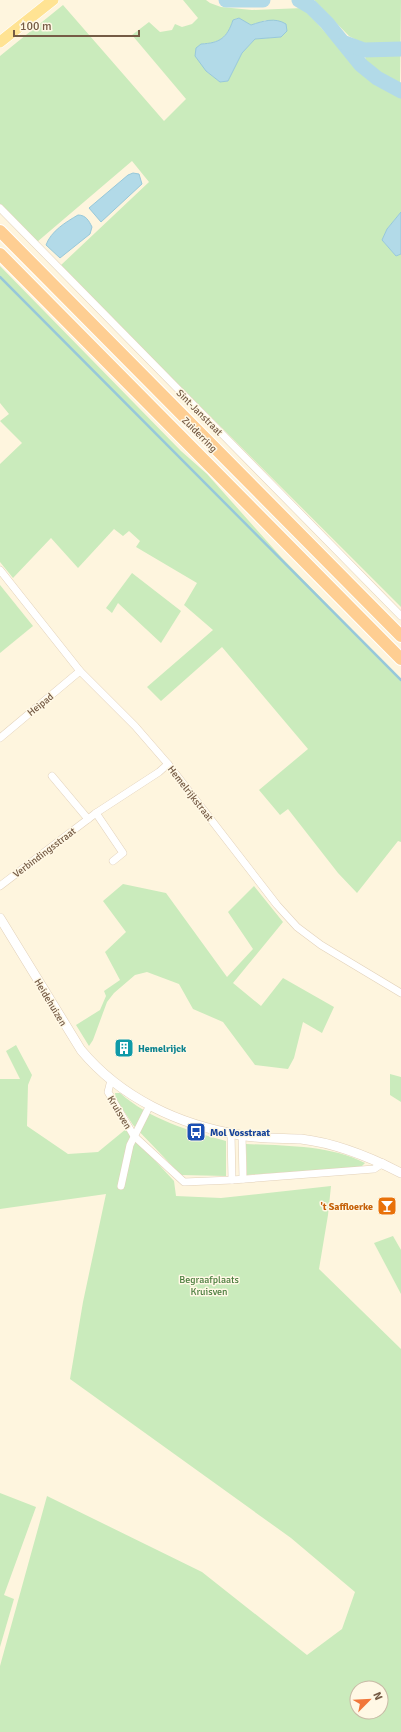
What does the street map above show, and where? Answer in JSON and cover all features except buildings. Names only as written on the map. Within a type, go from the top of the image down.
[{"type":"highway","name":"Zuiderring","points":[[0,231],[401,636]]},
{"type":"highway","name":"Zuiderring","points":[[0,254],[401,659]]},
{"type":"main road","points":[[0,42],[53,0]]},
{"type":"street","name":"Sint-Janstraat","points":[[0,208],[401,616]]},
{"type":"street","name":"Hemelrijkstraat","points":[[0,570],[80,671],[135,726],[168,764],[277,905],[297,927],[321,945],[401,993]]},
{"type":"street","name":"Heipad","points":[[0,738],[80,671]]},
{"type":"street","name":"Verbindingsstraat","points":[[0,886],[96,813],[159,772],[168,764]]},
{"type":"street","points":[[52,776],[88,819]]},
{"type":"street","points":[[96,813],[123,853],[113,860]]},
{"type":"street","name":"Heidehuizen","points":[[0,918],[81,1050],[95,1066],[111,1080]]},
{"type":"street","name":"Kruisven","points":[[383,1163],[374,1169],[232,1180],[184,1182],[134,1136],[108,1092],[111,1080],[150,1106],[194,1124],[242,1136],[302,1140],[327,1144],[383,1163],[401,1172]]},
{"type":"street","points":[[121,1186],[134,1136],[150,1106]]},
{"type":"street","points":[[231,1133],[232,1180]]},
{"type":"street","points":[[242,1136],[243,1179]]},
{"type":"green space","points":[[183,0],[206,0],[221,7],[252,10],[303,8],[359,69],[376,83],[401,97],[401,212],[387,229],[382,240],[396,256],[401,254],[401,607],[60,266],[149,182],[132,161],[37,242],[0,204],[0,56],[63,5],[164,121],[186,99],[132,35],[149,22],[160,32],[172,30],[175,24],[182,27],[192,24],[198,18]],"holes":[[[238,18],[251,25],[266,20],[281,37],[255,39],[242,53],[228,81],[220,82],[206,71],[200,44],[218,41],[228,31],[233,20]]]},
{"type":"green space","points":[[314,0],[401,0],[400,87],[365,65],[366,45],[349,36]]},
{"type":"green space","points":[[0,266],[181,451],[207,474],[282,558],[401,680],[401,842],[398,841],[357,893],[338,873],[288,809],[280,815],[259,790],[308,749],[222,647],[161,701],[147,687],[213,630],[184,605],[197,583],[136,547],[140,541],[129,531],[123,536],[114,529],[78,568],[51,538],[13,578],[0,562],[0,464],[22,443],[0,421],[9,414],[0,403]]},
{"type":"green space","points":[[132,573],[181,611],[161,643],[118,603],[112,613],[106,608]]},
{"type":"green space","points":[[0,585],[33,626],[0,653]]},
{"type":"green space","points":[[123,884],[166,893],[227,977],[253,949],[228,912],[254,886],[283,922],[233,983],[261,1006],[283,978],[334,1007],[322,1033],[303,1022],[294,1058],[288,1069],[255,1065],[223,1022],[193,1009],[179,984],[147,972],[135,975],[114,993],[107,1002],[93,1040],[89,1046],[76,1025],[100,1010],[106,996],[104,991],[120,980],[105,952],[126,932],[103,901]]},
{"type":"green space","name":"Begraafplaats Kruisven","points":[[16,1045],[32,1075],[28,1085],[27,1126],[68,1154],[98,1152],[126,1129],[174,1181],[176,1196],[221,1198],[331,1186],[319,1269],[401,1349],[401,1732],[0,1732],[0,1666],[47,1496],[202,1572],[307,1655],[342,1629],[355,1592],[291,1538],[70,1379],[83,1302],[106,1194],[0,1209],[0,1079],[20,1079],[6,1051]]},
{"type":"green space","points":[[390,1074],[401,1077],[401,1102],[390,1095]]},
{"type":"green space","points":[[115,1093],[120,1093],[144,1110],[170,1123],[226,1141],[226,1176],[181,1175],[133,1125],[116,1099]]},
{"type":"green space","points":[[246,1144],[291,1146],[322,1150],[351,1157],[365,1163],[361,1167],[247,1175]]},
{"type":"green space","points":[[393,1236],[401,1250],[401,1294],[374,1243]]},
{"type":"green space","points":[[0,1493],[36,1507],[4,1595],[14,1599],[0,1647]]},
{"type":"water","points":[[239,18],[251,25],[273,20],[282,22],[286,24],[287,31],[281,37],[255,39],[242,53],[228,81],[220,82],[206,71],[195,56],[196,48],[201,44],[218,41],[228,31],[233,20]]},
{"type":"water","points":[[133,173],[139,174],[142,184],[101,222],[89,208],[128,175]]},
{"type":"water","points":[[401,212],[401,254],[396,256],[382,240],[387,229]]},
{"type":"water","points":[[78,215],[85,217],[90,223],[92,227],[90,234],[60,258],[46,245],[48,240],[55,231]]},
{"type":"waterway","points":[[226,0],[263,0]]},
{"type":"waterway","points":[[299,0],[311,7],[327,23],[361,65],[377,78],[401,91]]},
{"type":"waterway","points":[[345,43],[364,50],[401,49]]},
{"type":"waterway","points":[[0,277],[401,680]]},
{"type":"place","name":"Hemelrijck","points":[[124,1048]]},
{"type":"place","name":"Mol Vosstraat","points":[[196,1132]]},
{"type":"place","name":"'t Saffloerke","points":[[387,1206]]}]
